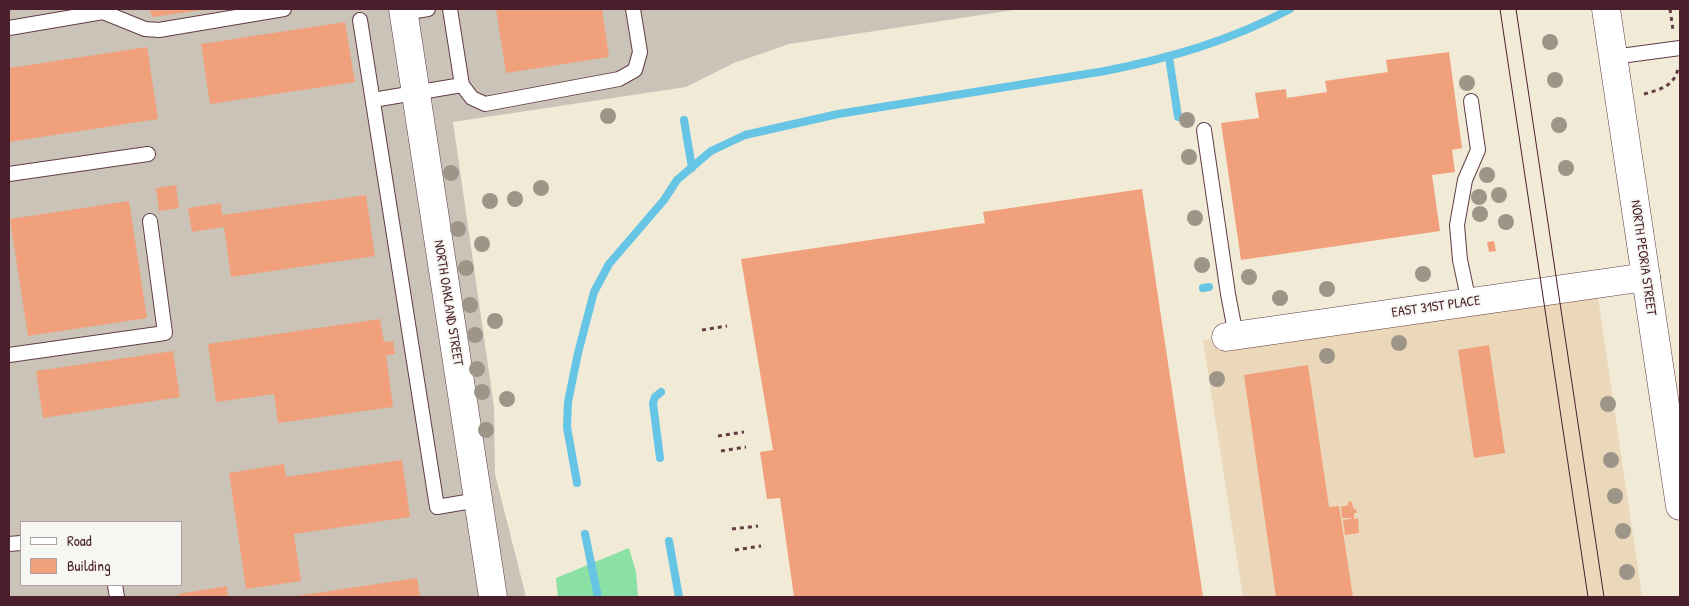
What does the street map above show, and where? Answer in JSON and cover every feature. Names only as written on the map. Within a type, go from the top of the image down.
[{"type":"street","name":"NORTH PEORIA STREET","points":[[1606,9],[1646,277],[1672,390],[1680,506]]},
{"type":"street","name":"NORTH OAKLAND STREET","points":[[412,10],[416,93],[493,597]]},
{"type":"street","name":"EAST 31ST PLACE","points":[[1231,336],[1646,277]]},
{"type":"lane","points":[[9,28],[103,12],[145,29],[160,30],[284,9]]},
{"type":"lane","points":[[450,9],[462,86],[472,98],[485,104],[619,79],[635,70],[640,52],[634,9]]},
{"type":"lane","points":[[360,20],[437,507],[478,500]]},
{"type":"lane","points":[[1613,57],[1680,48]]},
{"type":"lane","points":[[373,100],[462,86]]},
{"type":"lane","points":[[1469,302],[1460,260],[1457,225],[1465,180],[1478,150],[1471,101]]},
{"type":"lane","points":[[1204,130],[1228,294],[1231,336]]},
{"type":"lane","points":[[9,174],[148,154]]},
{"type":"lane","points":[[9,355],[165,333],[150,221]]},
{"type":"path","points":[[1620,102],[1664,88],[1674,79]]},
{"type":"path","points":[[702,330],[727,326]]},
{"type":"path","points":[[718,436],[744,432]]},
{"type":"path","points":[[721,451],[746,447]]},
{"type":"path","points":[[732,530],[758,526]]},
{"type":"path","points":[[735,550],[761,546]]},
{"type":"shaded area","points":[[9,9],[1020,9],[789,44],[734,63],[686,87],[453,122],[494,407],[495,474],[526,597],[9,597]]},
{"type":"shaded area","points":[[1596,284],[1642,597],[1243,597],[1203,340]]},
{"type":"green space","points":[[629,548],[636,572],[638,597],[558,597],[556,578]]},
{"type":"building","points":[[150,9],[202,9],[203,10],[152,17]]},
{"type":"building","points":[[496,9],[602,9],[609,57],[506,73]]},
{"type":"building","points":[[345,22],[355,82],[210,104],[201,44]]},
{"type":"building","points":[[147,47],[158,119],[9,142],[9,68]]},
{"type":"building","points":[[1449,52],[1462,148],[1452,150],[1455,172],[1432,175],[1440,231],[1241,260],[1221,123],[1259,118],[1255,93],[1286,89],[1287,98],[1327,92],[1325,81],[1388,72],[1386,60]]},
{"type":"building","points":[[176,185],[179,208],[159,211],[156,188]]},
{"type":"building","points":[[1142,189],[1203,597],[794,597],[780,498],[767,499],[760,452],[773,450],[741,259],[985,223],[983,212]]},
{"type":"building","points":[[366,195],[375,256],[231,277],[224,227],[192,232],[188,208],[221,203],[222,215]]},
{"type":"building","points":[[129,201],[147,318],[28,336],[10,219]]},
{"type":"building","points":[[1494,241],[1496,251],[1489,252],[1487,242]]},
{"type":"building","points":[[380,319],[384,342],[393,341],[395,354],[386,355],[393,407],[278,423],[274,394],[216,402],[208,344]]},
{"type":"building","points":[[1489,345],[1505,453],[1474,458],[1458,350]]},
{"type":"building","points":[[173,351],[180,397],[43,418],[36,371]]},
{"type":"building","points":[[1308,365],[1329,507],[1339,506],[1353,597],[1276,597],[1244,375]]},
{"type":"building","points":[[402,460],[410,517],[294,534],[301,581],[246,589],[229,473],[284,464],[286,477]]},
{"type":"building","points":[[1351,501],[1357,513],[1354,513],[1354,519],[1358,518],[1359,533],[1345,535],[1343,520],[1351,518],[1342,518],[1341,507],[1348,505],[1348,502]]},
{"type":"building","points":[[417,578],[420,597],[296,597],[296,596]]},
{"type":"building","points":[[227,586],[228,597],[179,597],[178,594]]},
{"type":"waterway","points":[[577,483],[567,427],[568,402],[578,353],[594,292],[609,264],[664,200],[677,180],[711,151],[745,135],[838,114],[1105,71],[1153,60],[1222,39],[1290,9]]},
{"type":"waterway","points":[[1169,57],[1178,117]]},
{"type":"waterway","points":[[684,120],[692,168]]},
{"type":"waterway","points":[[1203,288],[1209,287]]},
{"type":"waterway","points":[[660,458],[653,403],[655,397],[661,392]]},
{"type":"waterway","points":[[585,534],[598,597]]},
{"type":"waterway","points":[[669,541],[679,597]]},
{"type":"tram line","points":[[1500,9],[1588,597]]},
{"type":"tram line","points":[[1516,9],[1604,597]]}]
